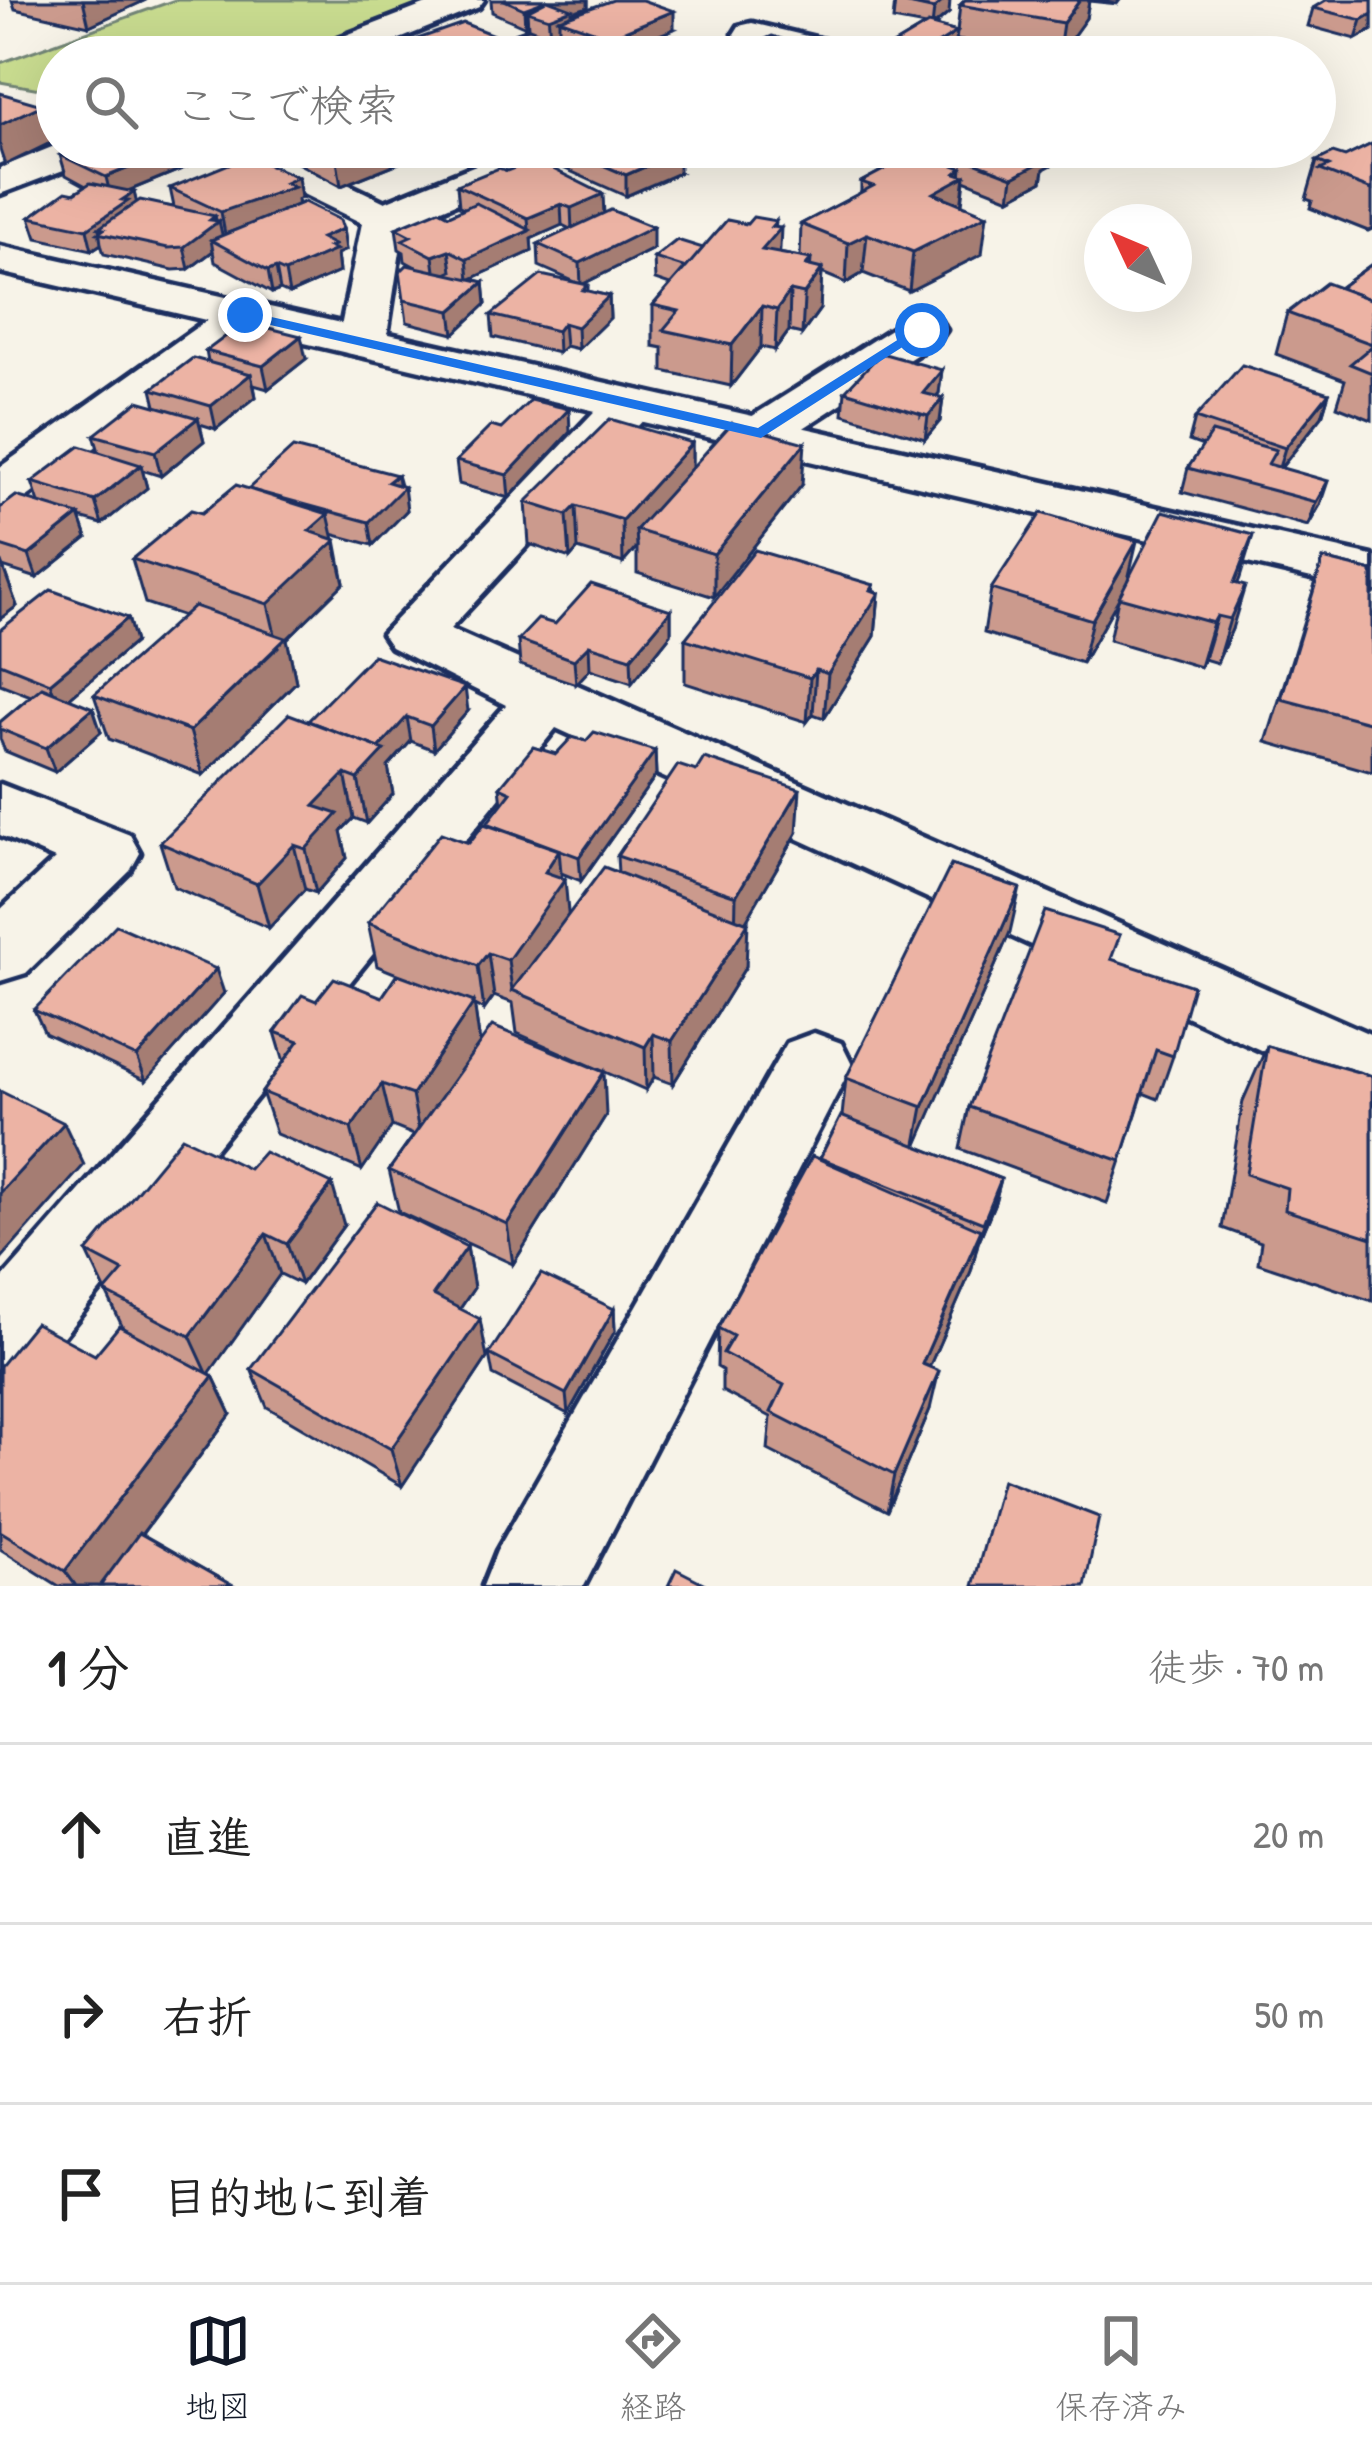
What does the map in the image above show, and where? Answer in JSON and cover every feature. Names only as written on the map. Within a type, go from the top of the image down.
[{"type":"street","points":[[379,36],[433,16],[470,15]]},
{"type":"street","points":[[0,182],[36,168]]},
{"type":"street","points":[[281,168],[384,218],[504,168]]},
{"type":"street","points":[[362,342],[384,218]]},
{"type":"street","points":[[0,259],[1372,574]]},
{"type":"street","points":[[0,492],[245,315]]},
{"type":"street","points":[[761,433],[922,330]]},
{"type":"street","points":[[630,404],[412,634],[545,700],[1372,1069]]},
{"type":"street","points":[[0,1346],[545,700]]},
{"type":"street","points":[[0,808],[106,853],[0,953]]},
{"type":"street","points":[[532,1586],[814,1065]]},
{"type":"green space","points":[[175,0],[445,0],[350,36],[75,36]]},
{"type":"green space","points":[[36,50],[36,88],[0,82],[0,63]]},
{"type":"building","points":[[504,0],[548,0],[572,9],[549,18],[527,11],[546,1],[524,9]]},
{"type":"building","points":[[613,0],[642,0],[674,11],[612,36],[559,19]]},
{"type":"building","points":[[896,0],[944,0],[934,9]]},
{"type":"building","points":[[965,0],[1080,0],[1063,23],[960,5]]},
{"type":"building","points":[[1326,0],[1372,0],[1372,14],[1362,20],[1313,8]]},
{"type":"building","points":[[463,23],[496,36],[426,36]]},
{"type":"building","points":[[928,24],[957,32],[951,36],[908,36]]},
{"type":"building","points":[[529,28],[550,36],[507,36]]},
{"type":"building","points":[[0,93],[36,103],[36,108],[0,125]]},
{"type":"building","points":[[1372,144],[1372,190],[1320,170],[1336,168],[1336,154],[1345,157]]},
{"type":"building","points":[[87,168],[128,168],[106,177]]},
{"type":"building","points":[[219,168],[277,168],[298,177],[285,183],[294,187],[221,212],[170,188]]},
{"type":"building","points":[[499,168],[551,168],[603,194],[528,218],[457,185]]},
{"type":"building","points":[[610,168],[642,168],[626,175]]},
{"type":"building","points":[[887,168],[962,168],[956,173],[965,176],[934,193],[987,215],[913,252],[867,234],[848,243],[801,224],[873,186],[861,182]]},
{"type":"building","points":[[990,168],[1030,168],[1013,177]]},
{"type":"building","points":[[90,183],[134,192],[87,229],[30,217],[66,191],[75,193]]},
{"type":"building","points":[[140,200],[215,216],[210,220],[219,221],[184,247],[98,233]]},
{"type":"building","points":[[304,202],[340,220],[343,229],[321,238],[336,250],[285,272],[268,271],[211,240]]},
{"type":"building","points":[[476,203],[530,230],[467,259],[449,250],[433,256],[402,240],[411,236],[396,228],[439,210],[449,215]]},
{"type":"building","points":[[611,210],[653,227],[580,263],[538,244]]},
{"type":"building","points":[[753,217],[776,221],[771,227],[781,228],[762,250],[811,259],[806,265],[822,269],[804,294],[790,291],[777,310],[762,306],[732,345],[663,330],[679,311],[653,305],[727,220],[747,224]]},
{"type":"building","points":[[677,240],[703,248],[686,268],[654,258]]},
{"type":"building","points":[[1372,264],[1372,300],[1339,288]]},
{"type":"building","points":[[407,265],[484,282],[451,311],[404,300],[400,272]]},
{"type":"building","points":[[541,275],[588,285],[583,290],[609,296],[577,327],[563,323],[557,331],[491,315]]},
{"type":"building","points":[[1326,283],[1372,300],[1372,344],[1287,313]]},
{"type":"building","points":[[245,322],[301,336],[263,366],[206,351]]},
{"type":"building","points":[[1372,346],[1372,373],[1350,364]]},
{"type":"building","points":[[881,353],[942,370],[923,393],[943,398],[928,416],[845,391]]},
{"type":"building","points":[[193,358],[251,374],[211,406],[152,389]]},
{"type":"building","points":[[1242,365],[1329,393],[1285,448],[1195,418]]},
{"type":"building","points":[[531,400],[569,409],[507,475],[456,461],[491,426],[501,429]]},
{"type":"building","points":[[138,401],[198,418],[155,452],[94,435]]},
{"type":"building","points":[[610,419],[692,443],[622,520],[576,506],[567,515],[526,502]]},
{"type":"building","points":[[732,423],[805,443],[714,554],[636,530]]},
{"type":"building","points":[[1212,432],[1276,450],[1268,464],[1328,481],[1316,502],[1188,468]]},
{"type":"building","points":[[80,446],[141,465],[95,501],[32,482]]},
{"type":"building","points":[[293,448],[397,475],[388,482],[404,487],[369,522],[248,489]]},
{"type":"building","points":[[236,485],[328,514],[309,531],[336,540],[268,604],[132,559],[191,510],[202,513]]},
{"type":"building","points":[[16,496],[79,515],[29,555],[0,546],[0,508]]},
{"type":"building","points":[[1163,511],[1253,535],[1234,583],[1245,586],[1230,619],[1217,616],[1213,623],[1119,597]]},
{"type":"building","points":[[1041,513],[1137,541],[1092,620],[991,589]]},
{"type":"building","points":[[755,550],[874,585],[871,590],[879,593],[828,674],[816,670],[810,678],[685,639]]},
{"type":"building","points":[[1323,559],[1372,571],[1372,723],[1281,699]]},
{"type":"building","points":[[591,584],[671,610],[631,658],[589,645],[574,660],[518,640],[538,619],[555,624]]},
{"type":"building","points":[[51,590],[128,618],[50,683],[0,663],[0,630]]},
{"type":"building","points":[[194,606],[286,638],[190,731],[94,695]]},
{"type":"building","points":[[373,655],[465,687],[431,726],[407,717],[379,748],[308,721]]},
{"type":"building","points":[[42,687],[93,708],[46,748],[0,729],[0,722]]},
{"type":"building","points":[[289,714],[385,750],[358,779],[345,774],[314,806],[338,814],[306,849],[294,845],[257,884],[160,843]]},
{"type":"building","points":[[594,732],[655,751],[579,857],[487,823],[511,792],[500,787],[533,747],[556,754],[572,737],[586,741]]},
{"type":"building","points":[[704,758],[800,789],[736,896],[617,856],[678,765],[696,771]]},
{"type":"building","points":[[484,824],[559,850],[545,872],[565,879],[508,960],[488,953],[478,966],[368,923],[441,833],[469,843]]},
{"type":"building","points":[[951,865],[1020,888],[923,1107],[846,1078]]},
{"type":"building","points":[[604,867],[748,923],[672,1041],[653,1034],[645,1047],[512,990]]},
{"type":"building","points":[[1045,911],[1120,935],[1111,959],[1193,986],[1173,1056],[1156,1050],[1121,1161],[969,1107]]},
{"type":"building","points":[[116,925],[216,969],[137,1057],[34,1010]]},
{"type":"building","points":[[398,974],[474,1002],[412,1095],[382,1084],[351,1128],[262,1092],[299,1041],[275,1032],[302,995],[316,1001],[334,978],[382,997]]},
{"type":"building","points":[[492,1026],[604,1072],[507,1224],[389,1170]]},
{"type":"building","points":[[1267,1046],[1372,1076],[1372,1238],[1285,1210],[1287,1188],[1246,1174]]},
{"type":"building","points":[[0,1091],[64,1123],[0,1193]]},
{"type":"building","points":[[841,1116],[1001,1179],[983,1223],[820,1158]]},
{"type":"building","points":[[182,1137],[249,1169],[264,1152],[332,1184],[287,1244],[266,1234],[190,1336],[105,1292],[123,1271],[87,1252]]},
{"type":"building","points":[[812,1156],[981,1230],[922,1364],[939,1371],[894,1475],[771,1412],[784,1385],[723,1353],[733,1336],[718,1328]]},
{"type":"building","points":[[377,1202],[467,1247],[433,1295],[480,1319],[391,1449],[251,1369]]},
{"type":"building","points":[[541,1274],[614,1309],[566,1394],[489,1354]]},
{"type":"building","points":[[35,1323],[95,1355],[119,1326],[213,1376],[65,1571],[0,1531],[0,1366]]},
{"type":"building","points":[[1002,1480],[1099,1517],[1085,1586],[973,1586]]},
{"type":"building","points":[[139,1533],[233,1586],[100,1586]]},
{"type":"building","points":[[676,1569],[709,1586],[668,1586]]},
{"type":"route","points":[[245,315],[761,433],[922,330]]}]
